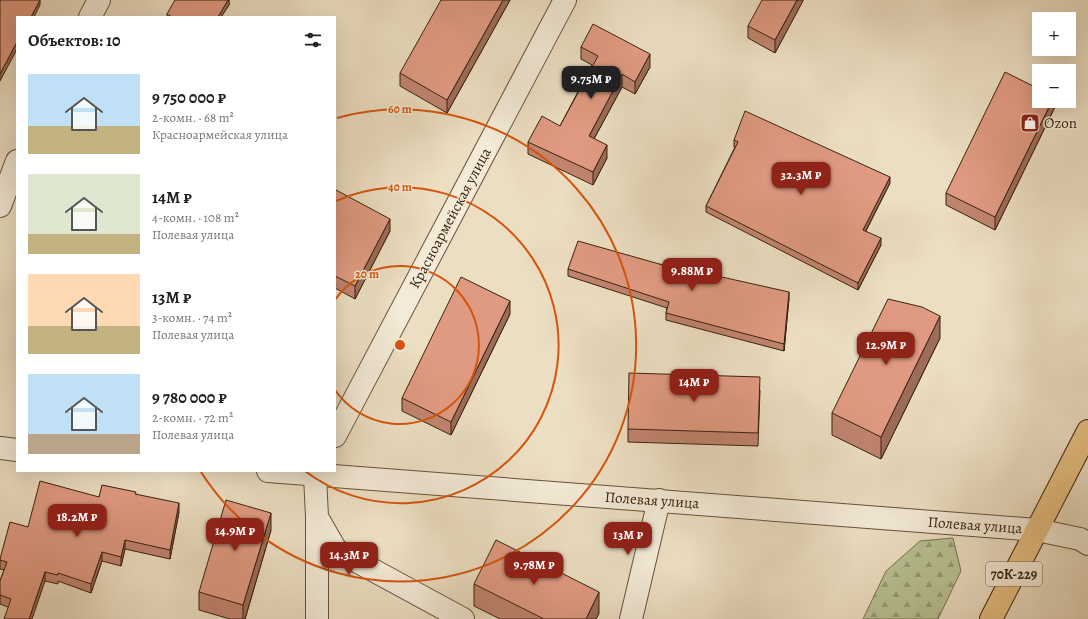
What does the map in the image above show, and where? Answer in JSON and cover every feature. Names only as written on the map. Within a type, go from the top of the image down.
[{"type":"main road","name":"70К-229","points":[[991,619],[1088,431]]},
{"type":"street","points":[[90,16],[98,0]]},
{"type":"street","name":"Красноармейская улица","points":[[336,434],[565,0]]},
{"type":"street","points":[[0,206],[16,164]]},
{"type":"street","points":[[0,448],[16,450]]},
{"type":"street","name":"Полевая улица","points":[[292,472],[1037,530],[1080,539],[1088,544]]},
{"type":"street","points":[[316,473],[317,619]]},
{"type":"street","points":[[631,619],[658,500]]},
{"type":"street","points":[[317,517],[336,550],[463,619]]},
{"type":"green space","points":[[953,538],[961,571],[938,619],[863,619],[886,571],[920,541]]},
{"type":"building","points":[[0,0],[40,0],[32,16],[16,16],[16,44],[0,74]]},
{"type":"building","points":[[175,0],[228,0],[219,16],[170,16],[167,14]]},
{"type":"building","points":[[441,0],[503,0],[447,100],[400,73]]},
{"type":"building","points":[[762,0],[797,0],[775,40],[748,26]]},
{"type":"building","points":[[593,24],[650,54],[635,82],[622,74],[589,136],[607,145],[593,172],[528,142],[542,116],[560,126],[598,56],[581,47]]},
{"type":"building","points":[[1005,72],[1032,86],[1032,108],[1049,108],[995,217],[946,193]]},
{"type":"building","points":[[745,111],[890,177],[863,230],[881,238],[858,283],[706,206],[738,142],[734,140]]},
{"type":"building","points":[[336,190],[390,219],[355,286],[336,276]]},
{"type":"building","points":[[578,241],[677,269],[677,267],[789,292],[784,344],[666,313],[669,302],[568,269]]},
{"type":"building","points":[[461,277],[510,301],[451,422],[402,398]]},
{"type":"building","points":[[888,299],[922,307],[940,316],[881,437],[832,413]]},
{"type":"building","points":[[629,373],[760,377],[758,433],[628,429]]},
{"type":"building","points":[[40,481],[99,497],[102,485],[136,492],[135,494],[179,503],[170,550],[125,540],[121,557],[102,552],[91,584],[58,573],[58,575],[45,572],[29,619],[4,619],[11,599],[0,595],[0,581],[7,562],[0,559],[10,522],[28,527]]},
{"type":"building","points":[[226,500],[271,513],[243,605],[199,592]]},
{"type":"building","points":[[496,540],[599,592],[586,619],[544,619],[474,584]]},
{"type":"place","name":"Ozon","points":[[1030,123]]}]
